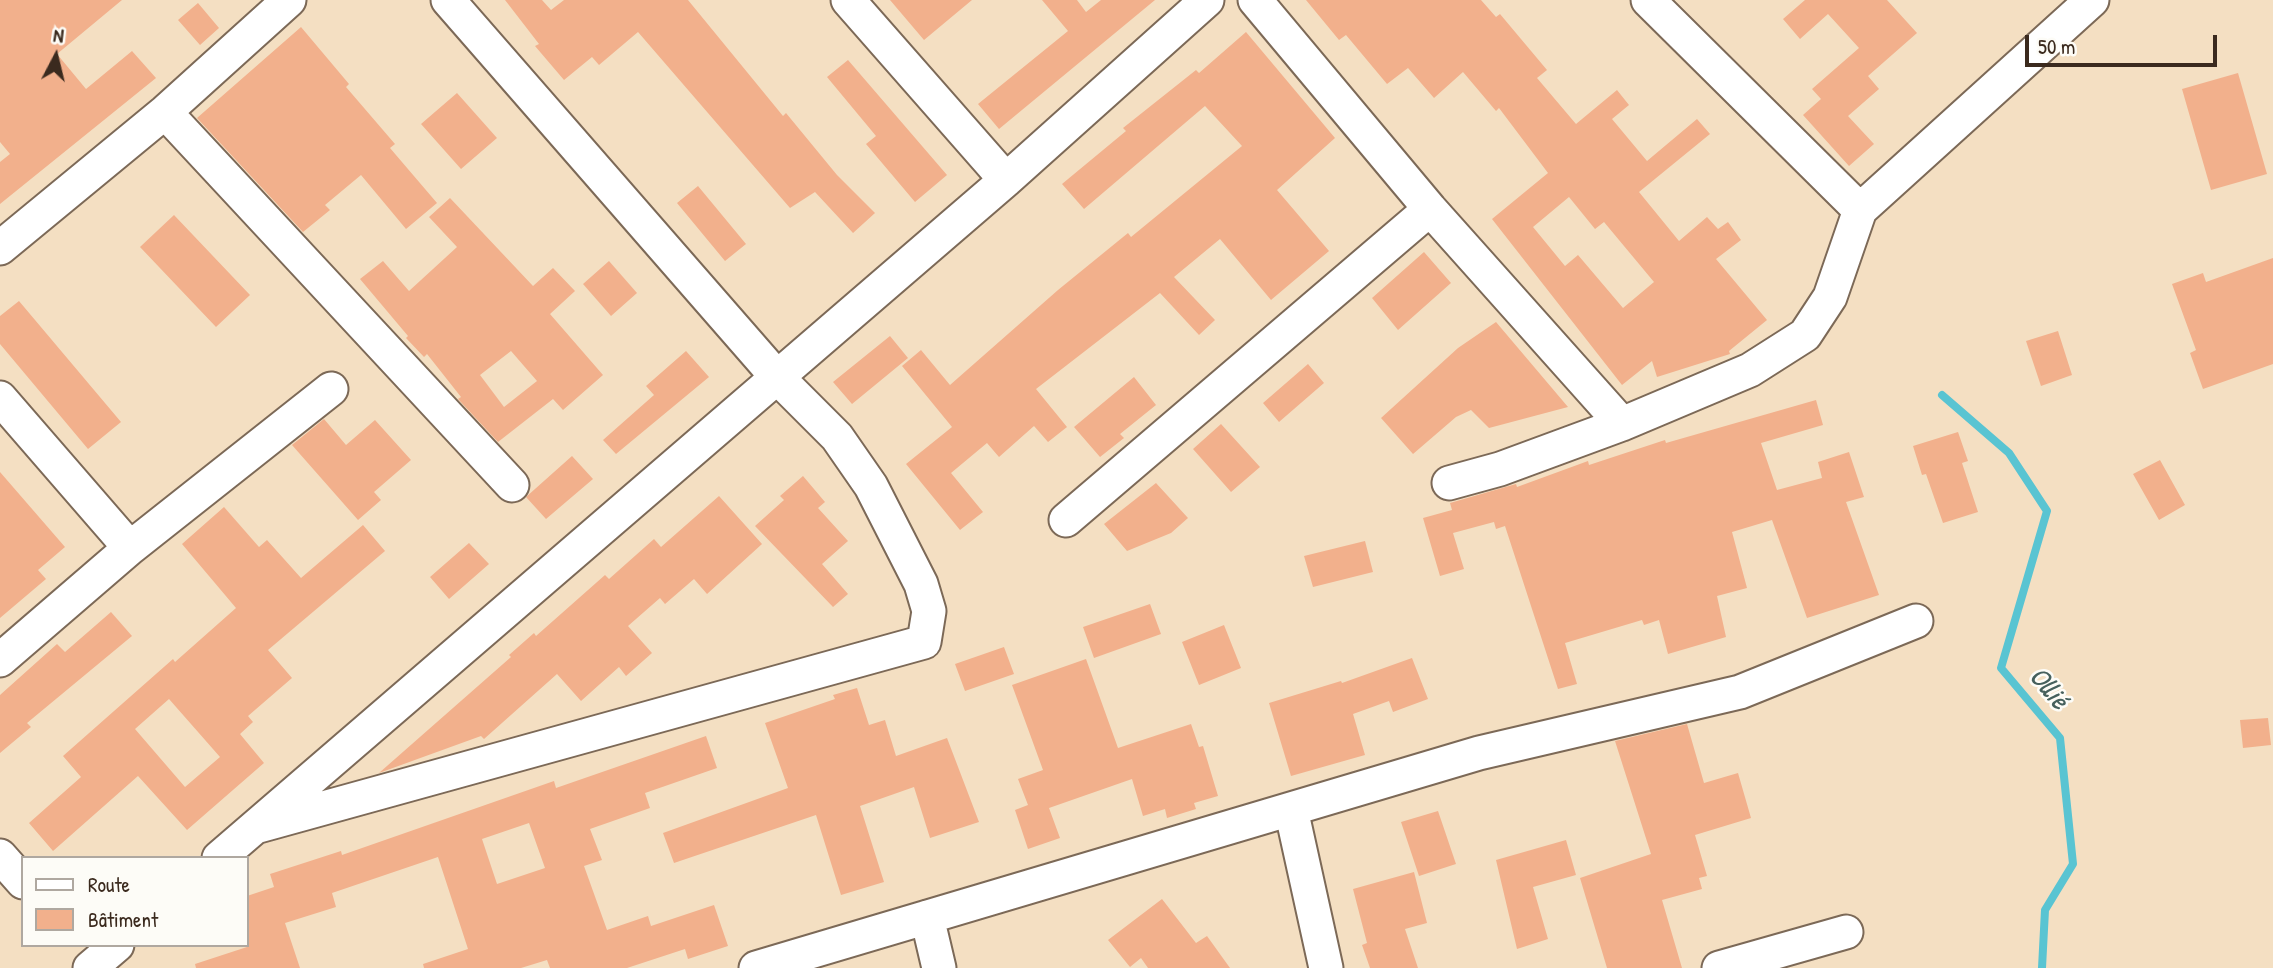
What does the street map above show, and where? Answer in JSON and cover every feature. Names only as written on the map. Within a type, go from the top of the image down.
[{"type":"street","points":[[0,248],[165,112],[289,0]]},
{"type":"street","points":[[255,827],[924,642],[929,611],[921,584],[871,486],[837,437],[777,377],[448,0]]},
{"type":"street","points":[[848,0],[1006,180]]},
{"type":"street","points":[[221,856],[1006,180],[1207,0]]},
{"type":"street","points":[[1255,0],[1430,209],[1622,424]]},
{"type":"street","points":[[1648,0],[1663,18],[1860,210]]},
{"type":"street","points":[[1450,483],[1500,469],[1622,424],[1750,370],[1805,335],[1830,297],[1860,210],[2058,11],[2092,0]]},
{"type":"street","points":[[165,112],[512,485]]},
{"type":"street","points":[[1066,520],[1430,209]]},
{"type":"street","points":[[0,660],[131,548],[331,389]]},
{"type":"street","points":[[0,398],[131,548]]},
{"type":"street","points":[[756,968],[1479,753],[1740,692],[1916,621]]},
{"type":"street","points":[[1291,809],[1326,968]]},
{"type":"street","points":[[0,856],[21,880]]},
{"type":"street","points":[[928,916],[939,968]]},
{"type":"street","points":[[1719,968],[1846,932]]},
{"type":"building","points":[[0,0],[122,0],[57,54],[86,89],[132,51],[156,78],[0,204],[0,162],[10,154],[0,142]]},
{"type":"building","points":[[505,0],[542,0],[551,10],[564,0],[688,0],[783,116],[786,113],[837,175],[875,213],[853,233],[815,192],[790,208],[638,32],[599,65],[592,57],[564,80],[535,46],[539,44]]},
{"type":"building","points":[[890,0],[972,0],[924,40]]},
{"type":"building","points":[[1042,0],[1077,0],[1086,12],[1101,0],[1155,0],[999,129],[978,104],[1068,31]]},
{"type":"building","points":[[1306,0],[1481,0],[1496,17],[1500,14],[1547,70],[1537,78],[1576,124],[1617,90],[1629,105],[1612,119],[1647,161],[1697,119],[1710,134],[1639,192],[1679,241],[1707,217],[1718,229],[1728,222],[1741,240],[1716,259],[1767,320],[1729,351],[1730,354],[1657,377],[1652,361],[1622,385],[1492,219],[1548,173],[1499,108],[1496,111],[1463,72],[1434,98],[1408,68],[1387,84],[1346,35],[1339,40]],"holes":[[[1569,197],[1595,229],[1604,222],[1654,282],[1623,308],[1578,255],[1565,266],[1533,227]]]},
{"type":"building","points":[[1805,0],[1887,0],[1917,33],[1868,76],[1879,89],[1848,116],[1874,144],[1849,166],[1803,115],[1821,99],[1812,89],[1859,48],[1828,14],[1800,39],[1783,19]]},
{"type":"building","points":[[198,3],[219,28],[200,45],[178,20]]},
{"type":"building","points":[[301,27],[349,84],[346,87],[395,144],[390,148],[437,203],[406,229],[361,175],[325,205],[330,210],[303,232],[197,118]]},
{"type":"building","points":[[1246,32],[1335,138],[1277,190],[1329,251],[1271,300],[1220,239],[1174,277],[1215,320],[1199,335],[1160,293],[1036,389],[1067,427],[1048,442],[1034,426],[999,457],[987,443],[951,473],[983,512],[960,530],[906,464],[952,427],[902,366],[921,350],[950,385],[1058,290],[1128,233],[1131,237],[1242,146],[1205,106],[1084,209],[1062,184],[1126,131],[1123,128],[1196,70],[1199,73]]},
{"type":"building","points":[[848,60],[947,175],[915,202],[866,144],[876,136],[827,77]]},
{"type":"building","points":[[2238,73],[2267,174],[2211,190],[2182,89]]},
{"type":"building","points":[[457,93],[497,138],[461,169],[421,124]]},
{"type":"building","points":[[698,186],[746,244],[725,261],[677,203]]},
{"type":"building","points":[[450,198],[533,286],[553,268],[575,291],[550,314],[603,375],[563,410],[553,399],[498,442],[458,399],[461,397],[427,354],[424,357],[406,338],[408,336],[360,279],[383,261],[409,291],[457,247],[429,217]],"holes":[[[511,351],[537,381],[504,407],[480,375]]]},
{"type":"building","points":[[174,215],[250,295],[216,327],[140,247]]},
{"type":"building","points":[[1424,252],[1451,283],[1398,330],[1372,298]]},
{"type":"building","points":[[2273,258],[2273,364],[2203,389],[2190,353],[2196,350],[2172,284],[2203,273],[2206,282]]},
{"type":"building","points":[[609,261],[637,293],[611,316],[583,284]]},
{"type":"building","points":[[19,301],[121,422],[88,449],[0,344],[0,316]]},
{"type":"building","points":[[1496,322],[1568,407],[1489,428],[1471,410],[1456,417],[1413,454],[1381,418],[1458,348]]},
{"type":"building","points":[[2058,331],[2072,375],[2041,386],[2026,341]]},
{"type":"building","points":[[890,336],[908,358],[852,404],[833,382]]},
{"type":"building","points":[[686,351],[709,377],[616,454],[603,440],[654,395],[646,386]]},
{"type":"building","points":[[1308,364],[1324,383],[1279,422],[1263,403]]},
{"type":"building","points":[[1134,377],[1156,405],[1120,434],[1124,438],[1100,457],[1074,427]]},
{"type":"building","points":[[1816,400],[1823,425],[1761,443],[1777,490],[1822,478],[1818,462],[1849,452],[1864,497],[1846,502],[1879,595],[1807,618],[1772,520],[1732,532],[1747,588],[1717,596],[1726,637],[1668,654],[1659,620],[1644,625],[1642,620],[1565,643],[1577,684],[1558,689],[1505,526],[1496,529],[1494,522],[1453,533],[1464,569],[1440,576],[1423,518],[1452,510],[1450,503],[1516,484],[1517,487],[1588,461],[1589,465],[1665,440],[1666,443]]},
{"type":"building","points":[[324,419],[346,445],[375,420],[411,460],[374,492],[381,500],[358,520],[292,445]]},
{"type":"building","points":[[1221,424],[1260,467],[1231,492],[1193,449]]},
{"type":"building","points":[[1958,432],[1968,461],[1962,463],[1978,512],[1943,523],[1926,474],[1922,475],[1913,446]]},
{"type":"building","points":[[572,456],[593,479],[546,519],[526,497]]},
{"type":"building","points":[[2160,460],[2185,505],[2159,520],[2133,474]]},
{"type":"building","points":[[0,472],[65,547],[38,570],[46,579],[0,618]]},
{"type":"building","points":[[803,476],[825,502],[818,508],[848,541],[822,564],[848,594],[833,607],[755,526],[784,500],[780,496]]},
{"type":"building","points":[[1156,483],[1188,518],[1171,533],[1127,551],[1104,524]]},
{"type":"building","points":[[719,496],[762,544],[707,594],[694,579],[665,604],[660,598],[628,626],[652,653],[626,676],[619,667],[581,701],[557,674],[484,739],[481,736],[379,773],[511,657],[509,655],[534,633],[536,636],[605,575],[609,579],[654,539],[661,547]]},
{"type":"building","points":[[224,507],[259,547],[267,540],[301,578],[363,525],[385,551],[268,650],[292,678],[248,716],[253,722],[240,734],[264,763],[187,830],[138,776],[53,851],[29,823],[81,777],[63,756],[173,659],[175,662],[236,608],[182,544]],"holes":[[[169,699],[220,757],[185,787],[135,729]]]},
{"type":"building","points":[[1365,541],[1373,572],[1313,587],[1304,556]]},
{"type":"building","points":[[469,543],[489,564],[449,599],[430,577]]},
{"type":"building","points":[[1150,604],[1161,634],[1094,658],[1083,627]]},
{"type":"building","points":[[111,612],[132,636],[27,723],[31,727],[0,753],[0,695],[57,644],[65,652]]},
{"type":"building","points":[[1224,625],[1241,668],[1199,685],[1182,642]]},
{"type":"building","points":[[1004,647],[1014,674],[965,691],[955,664]]},
{"type":"building","points":[[1412,658],[1428,699],[1393,712],[1389,701],[1353,714],[1365,755],[1291,776],[1269,703],[1341,681],[1342,683]]},
{"type":"building","points":[[1086,659],[1118,748],[1191,724],[1199,747],[1203,746],[1218,796],[1194,803],[1196,809],[1167,818],[1165,809],[1143,816],[1132,779],[1049,808],[1060,838],[1028,849],[1015,810],[1028,805],[1018,779],[1043,770],[1012,685]]},
{"type":"building","points":[[857,688],[869,725],[885,720],[896,756],[947,738],[979,822],[930,838],[914,787],[860,806],[884,882],[841,895],[816,815],[674,863],[663,833],[788,788],[765,723],[835,699],[833,695]]},
{"type":"building","points":[[2268,718],[2271,745],[2243,748],[2240,720]]},
{"type":"building","points":[[1687,724],[1704,783],[1738,773],[1751,818],[1695,835],[1707,876],[1699,878],[1702,889],[1662,900],[1682,968],[1607,968],[1580,878],[1651,854],[1615,741]]},
{"type":"building","points":[[706,736],[717,768],[645,793],[650,808],[590,829],[602,860],[584,866],[607,930],[648,916],[651,926],[714,905],[728,946],[688,959],[685,949],[627,968],[550,968],[547,960],[521,968],[424,968],[423,964],[468,949],[438,857],[332,893],[336,907],[285,923],[300,968],[196,968],[195,964],[248,947],[248,896],[274,887],[270,874],[341,851],[342,855],[554,781],[556,788]],"holes":[[[529,823],[545,868],[497,884],[482,839]]]},
{"type":"building","points":[[1438,811],[1456,864],[1419,876],[1401,822]]},
{"type":"building","points":[[1566,840],[1576,875],[1533,887],[1548,939],[1517,949],[1496,860]]},
{"type":"building","points":[[1414,872],[1427,923],[1405,929],[1418,968],[1370,968],[1362,945],[1367,943],[1353,889]]},
{"type":"building","points":[[1162,899],[1196,943],[1207,936],[1230,968],[1148,968],[1141,958],[1130,967],[1108,940]]},
{"type":"waterway","name":"Ollié","points":[[1942,395],[2009,453],[2047,511],[2001,668],[2060,738],[2073,864],[2045,910],[2042,968]]}]
